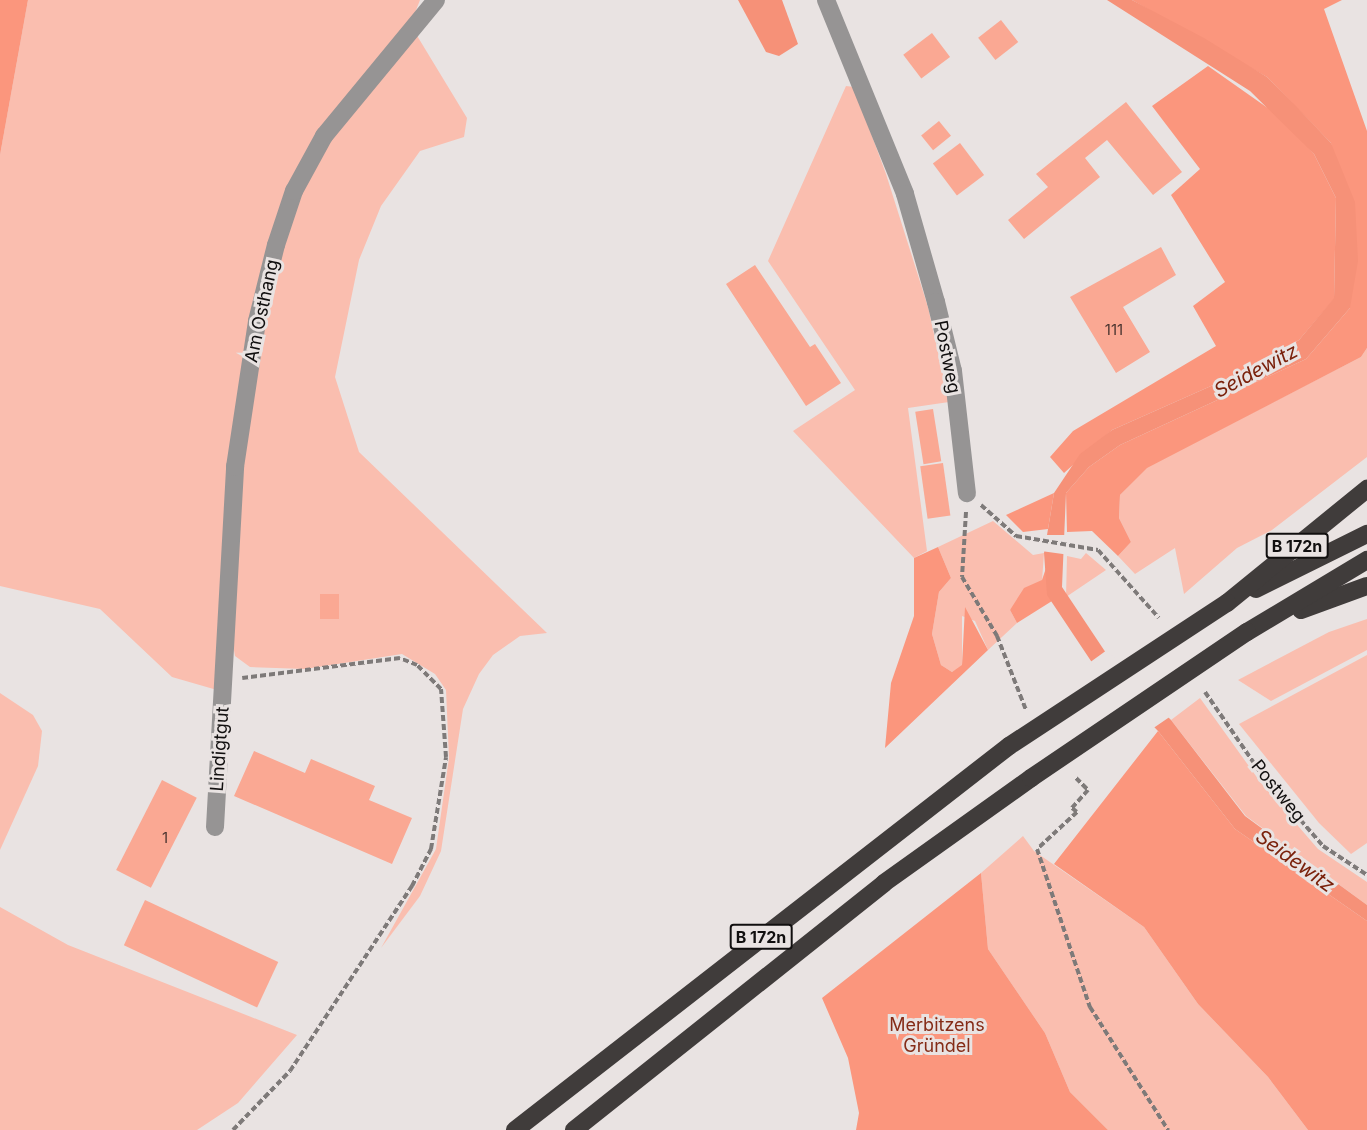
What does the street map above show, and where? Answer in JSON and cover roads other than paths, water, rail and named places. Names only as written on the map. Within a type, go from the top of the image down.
[{"type":"highway","name":"B 172n","points":[[515,1130],[1009,746],[1227,603],[1367,489]]},
{"type":"highway","name":"B 172n","points":[[1227,603],[1367,534]]},
{"type":"highway","name":"B 172n","points":[[574,1130],[884,883],[1031,778],[1247,632],[1367,560]]},
{"type":"highway","points":[[1247,632],[1367,586]]},
{"type":"street","name":"Am Osthang","points":[[225,671],[235,467],[257,321],[276,245],[294,191],[324,136],[436,0]]},
{"type":"street","name":"Postweg","points":[[826,0],[905,194],[936,302],[953,371],[967,493]]},
{"type":"street","name":"Lindigtgut","points":[[215,827],[225,671]]},
{"type":"water","points":[[738,0],[782,0],[798,44],[779,56],[766,52]]},
{"type":"water","name":"Seidewitz","points":[[1107,0],[1132,0],[1204,38],[1267,77],[1295,105],[1331,143],[1355,202],[1358,261],[1350,308],[1306,359],[1120,445],[1089,467],[1066,493],[1062,587],[1108,656],[1171,720],[1245,816],[1367,905],[1367,921],[1235,829],[1158,731],[1093,664],[1047,595],[1044,553],[1054,493],[1080,454],[1112,430],[1256,366],[1299,340],[1334,298],[1336,198],[1314,154],[1250,91]]},
{"type":"park label","name":"Merbitzens Gründel","points":[[937,1036]]}]
